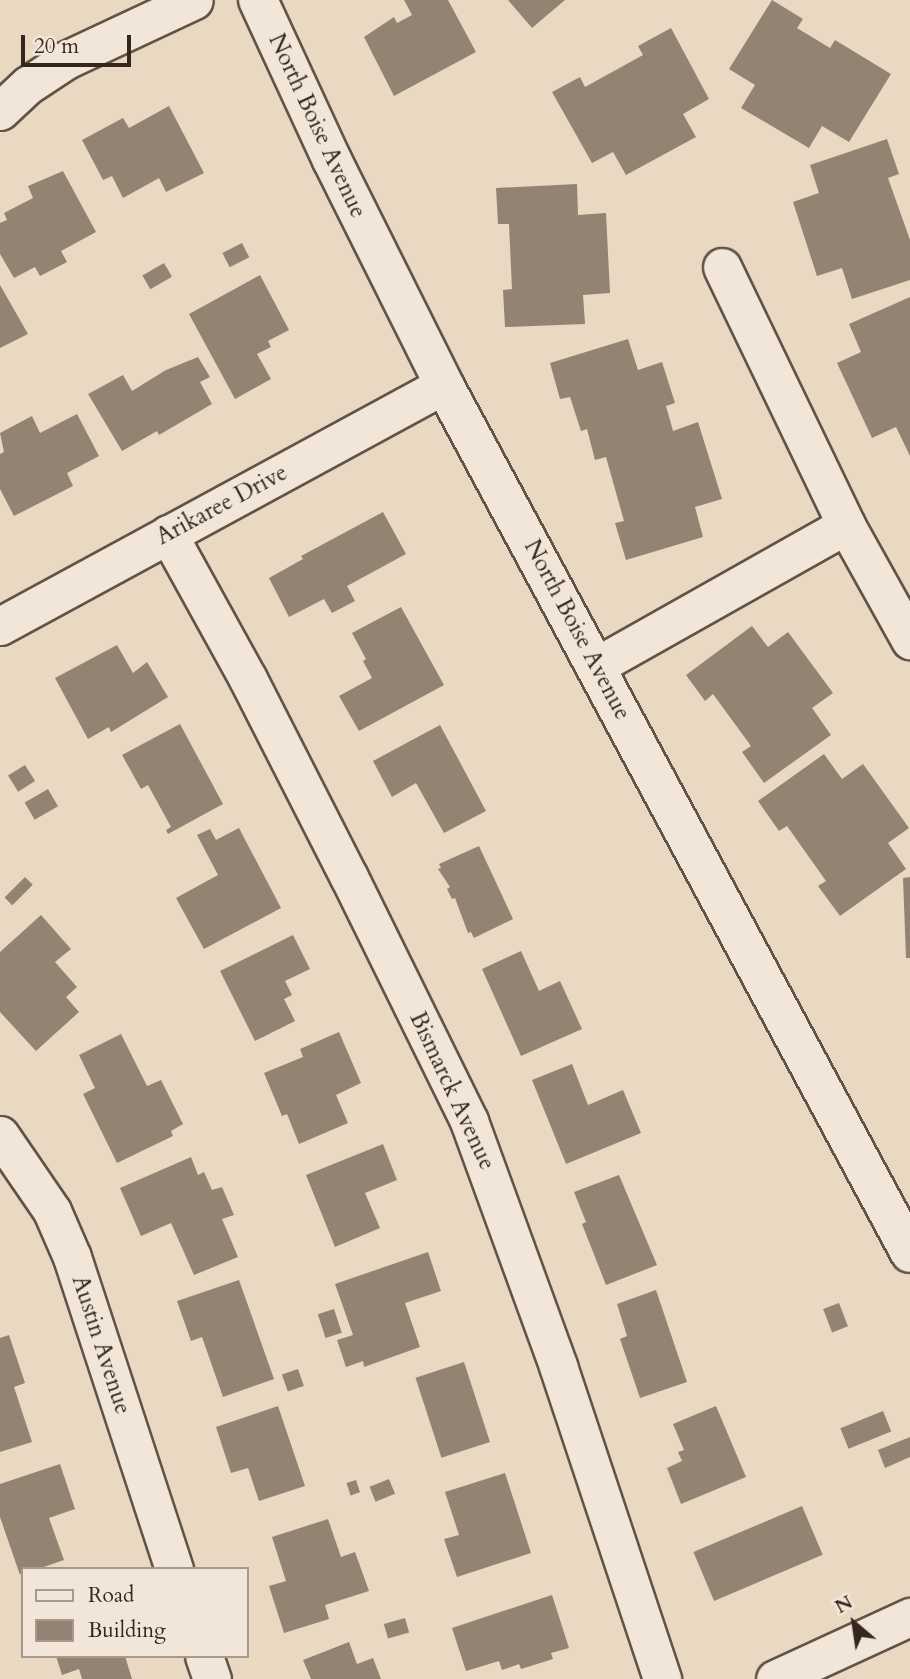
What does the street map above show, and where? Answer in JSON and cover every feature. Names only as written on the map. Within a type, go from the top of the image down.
[{"type":"street","points":[[0,111],[28,85],[66,60],[194,0]]},
{"type":"street","name":"North Boise Avenue","points":[[258,0],[332,160],[444,385],[910,1253]]},
{"type":"street","points":[[722,267],[846,525],[910,640]]},
{"type":"street","name":"Arikaree Drive","points":[[0,626],[444,385]]},
{"type":"street","points":[[596,666],[846,525]]},
{"type":"street","name":"Bismarck Avenue","points":[[168,534],[248,679],[469,1121],[549,1340],[662,1679]]},
{"type":"street","name":"Austin Avenue","points":[[0,1135],[52,1212],[72,1257],[173,1567]]},
{"type":"street","points":[[775,1679],[910,1616]]},
{"type":"street","points":[[205,1658],[212,1679]]},
{"type":"building","points":[[404,0],[448,0],[476,52],[394,96],[364,37],[394,17],[397,23],[412,15]]},
{"type":"building","points":[[508,0],[565,0],[532,28]]},
{"type":"building","points":[[772,0],[803,19],[797,28],[830,48],[835,40],[891,74],[849,142],[822,126],[809,148],[741,108],[755,85],[729,69]]},
{"type":"building","points":[[671,28],[709,99],[683,114],[696,137],[626,175],[613,152],[592,163],[552,92],[580,77],[585,87],[643,55],[638,46]]},
{"type":"building","points":[[169,106],[204,173],[166,192],[159,178],[123,198],[112,176],[103,180],[82,140],[123,118],[129,128]]},
{"type":"building","points":[[887,139],[899,174],[888,178],[910,240],[910,280],[852,299],[842,268],[817,276],[793,202],[819,193],[810,165]]},
{"type":"building","points":[[63,171],[96,232],[61,251],[67,262],[40,276],[35,267],[14,278],[0,254],[0,223],[7,220],[4,213],[33,198],[28,186]]},
{"type":"building","points":[[577,184],[578,215],[606,213],[610,293],[583,295],[585,324],[505,327],[503,290],[512,289],[509,224],[498,224],[496,188]]},
{"type":"building","points":[[242,243],[249,257],[230,267],[222,253]]},
{"type":"building","points":[[164,263],[172,277],[150,289],[142,276]]},
{"type":"building","points":[[260,275],[289,330],[268,341],[271,347],[257,354],[271,379],[235,399],[189,314]]},
{"type":"building","points":[[0,285],[28,334],[0,348]]},
{"type":"building","points":[[910,297],[910,456],[896,427],[872,438],[837,363],[861,352],[849,324]]},
{"type":"building","points":[[628,339],[638,370],[662,362],[675,403],[666,406],[673,431],[698,422],[722,499],[695,507],[703,537],[626,560],[615,523],[624,521],[606,457],[595,460],[587,429],[581,431],[570,397],[560,399],[550,363]]},
{"type":"building","points":[[198,357],[210,377],[200,382],[212,404],[159,435],[157,431],[122,451],[88,394],[123,375],[132,391],[166,370]]},
{"type":"building","points":[[77,414],[99,456],[67,473],[73,486],[14,516],[0,489],[0,454],[4,452],[0,433],[32,416],[40,433]]},
{"type":"building","points":[[383,512],[406,554],[347,586],[355,601],[332,613],[324,599],[289,617],[269,578],[303,559],[301,556]]},
{"type":"building","points":[[401,607],[444,685],[359,731],[339,696],[372,678],[363,661],[366,659],[352,633]]},
{"type":"building","points":[[752,626],[768,647],[788,632],[833,693],[812,708],[831,735],[764,783],[742,752],[751,746],[713,694],[705,701],[686,675]]},
{"type":"building","points":[[117,645],[133,673],[147,662],[168,697],[111,732],[109,727],[88,739],[55,678]]},
{"type":"building","points":[[180,724],[223,804],[168,834],[166,830],[171,827],[148,785],[141,789],[122,755]]},
{"type":"building","points":[[440,725],[486,811],[444,833],[416,783],[392,797],[373,761]]},
{"type":"building","points":[[824,754],[842,779],[863,764],[909,828],[888,843],[906,869],[840,916],[818,886],[826,881],[787,826],[779,831],[758,801]]},
{"type":"building","points":[[25,765],[35,781],[18,792],[8,776]]},
{"type":"building","points":[[48,789],[58,806],[35,820],[25,802]]},
{"type":"building","points":[[239,828],[281,908],[204,949],[176,898],[218,875],[197,835],[210,829],[216,840]]},
{"type":"building","points":[[479,846],[513,919],[474,938],[471,932],[468,933],[455,898],[452,899],[447,889],[450,887],[438,869],[441,868],[439,864]]},
{"type":"building","points":[[25,877],[33,885],[12,905],[4,898]]},
{"type":"building","points":[[910,877],[910,958],[906,958],[903,878]]},
{"type":"building","points":[[41,915],[71,949],[55,962],[77,987],[66,997],[79,1012],[36,1051],[0,1012],[0,952]]},
{"type":"building","points":[[293,935],[310,969],[285,981],[292,995],[284,999],[295,1021],[255,1041],[220,971]]},
{"type":"building","points":[[521,951],[539,991],[560,981],[582,1029],[521,1056],[482,969]]},
{"type":"building","points":[[339,1032],[361,1083],[336,1095],[348,1123],[299,1144],[287,1114],[282,1116],[264,1073],[303,1057],[300,1049]]},
{"type":"building","points":[[121,1034],[147,1086],[161,1080],[183,1124],[171,1131],[173,1136],[117,1163],[83,1094],[95,1088],[79,1055]]},
{"type":"building","points":[[572,1064],[588,1105],[623,1090],[641,1133],[566,1164],[532,1080]]},
{"type":"building","points":[[383,1144],[397,1180],[365,1193],[380,1228],[335,1247],[306,1175]]},
{"type":"building","points":[[191,1157],[198,1175],[204,1172],[212,1190],[222,1187],[234,1215],[222,1219],[238,1257],[194,1275],[171,1223],[141,1236],[120,1188]]},
{"type":"building","points":[[619,1175],[657,1265],[606,1285],[582,1224],[586,1222],[574,1192]]},
{"type":"building","points":[[428,1252],[441,1291],[405,1303],[420,1347],[364,1367],[363,1361],[346,1367],[337,1340],[353,1335],[335,1284]]},
{"type":"building","points":[[239,1280],[274,1379],[223,1397],[202,1337],[191,1341],[177,1301]]},
{"type":"building","points":[[656,1290],[687,1382],[640,1398],[620,1339],[627,1336],[617,1304]]},
{"type":"building","points":[[839,1303],[848,1326],[832,1332],[823,1309]]},
{"type":"building","points":[[334,1309],[342,1333],[326,1338],[318,1314]]},
{"type":"building","points":[[9,1335],[25,1383],[14,1387],[32,1442],[0,1452],[0,1338]]},
{"type":"building","points":[[464,1362],[490,1442],[441,1458],[415,1378]]},
{"type":"building","points":[[298,1369],[304,1386],[288,1392],[282,1375]]},
{"type":"building","points":[[278,1406],[305,1486],[259,1501],[248,1468],[231,1473],[216,1427]]},
{"type":"building","points":[[716,1406],[746,1477],[681,1504],[667,1468],[682,1461],[678,1452],[684,1450],[673,1424]]},
{"type":"building","points":[[883,1411],[891,1431],[849,1449],[840,1428]]},
{"type":"building","points":[[910,1437],[910,1457],[885,1468],[878,1450]]},
{"type":"building","points":[[60,1464],[75,1509],[49,1518],[64,1560],[44,1567],[21,1567],[20,1575],[0,1517],[0,1484]]},
{"type":"building","points":[[505,1473],[531,1553],[457,1577],[444,1539],[459,1535],[445,1492]]},
{"type":"building","points":[[389,1479],[395,1494],[376,1502],[370,1487]]},
{"type":"building","points":[[356,1480],[360,1492],[351,1495],[346,1483]]},
{"type":"building","points":[[802,1506],[823,1555],[714,1601],[693,1552]]},
{"type":"building","points":[[328,1519],[341,1557],[355,1552],[369,1591],[325,1605],[329,1619],[284,1633],[269,1586],[286,1581],[272,1537]]},
{"type":"building","points":[[552,1595],[569,1648],[551,1653],[553,1659],[521,1669],[519,1664],[502,1670],[499,1661],[466,1671],[452,1628]]},
{"type":"building","points":[[405,1618],[409,1632],[388,1638],[384,1624]]},
{"type":"building","points":[[349,1642],[357,1664],[373,1658],[381,1679],[311,1679],[303,1660]]},
{"type":"building","points":[[57,1658],[126,1658],[132,1679],[82,1679],[79,1669],[62,1675]]}]
